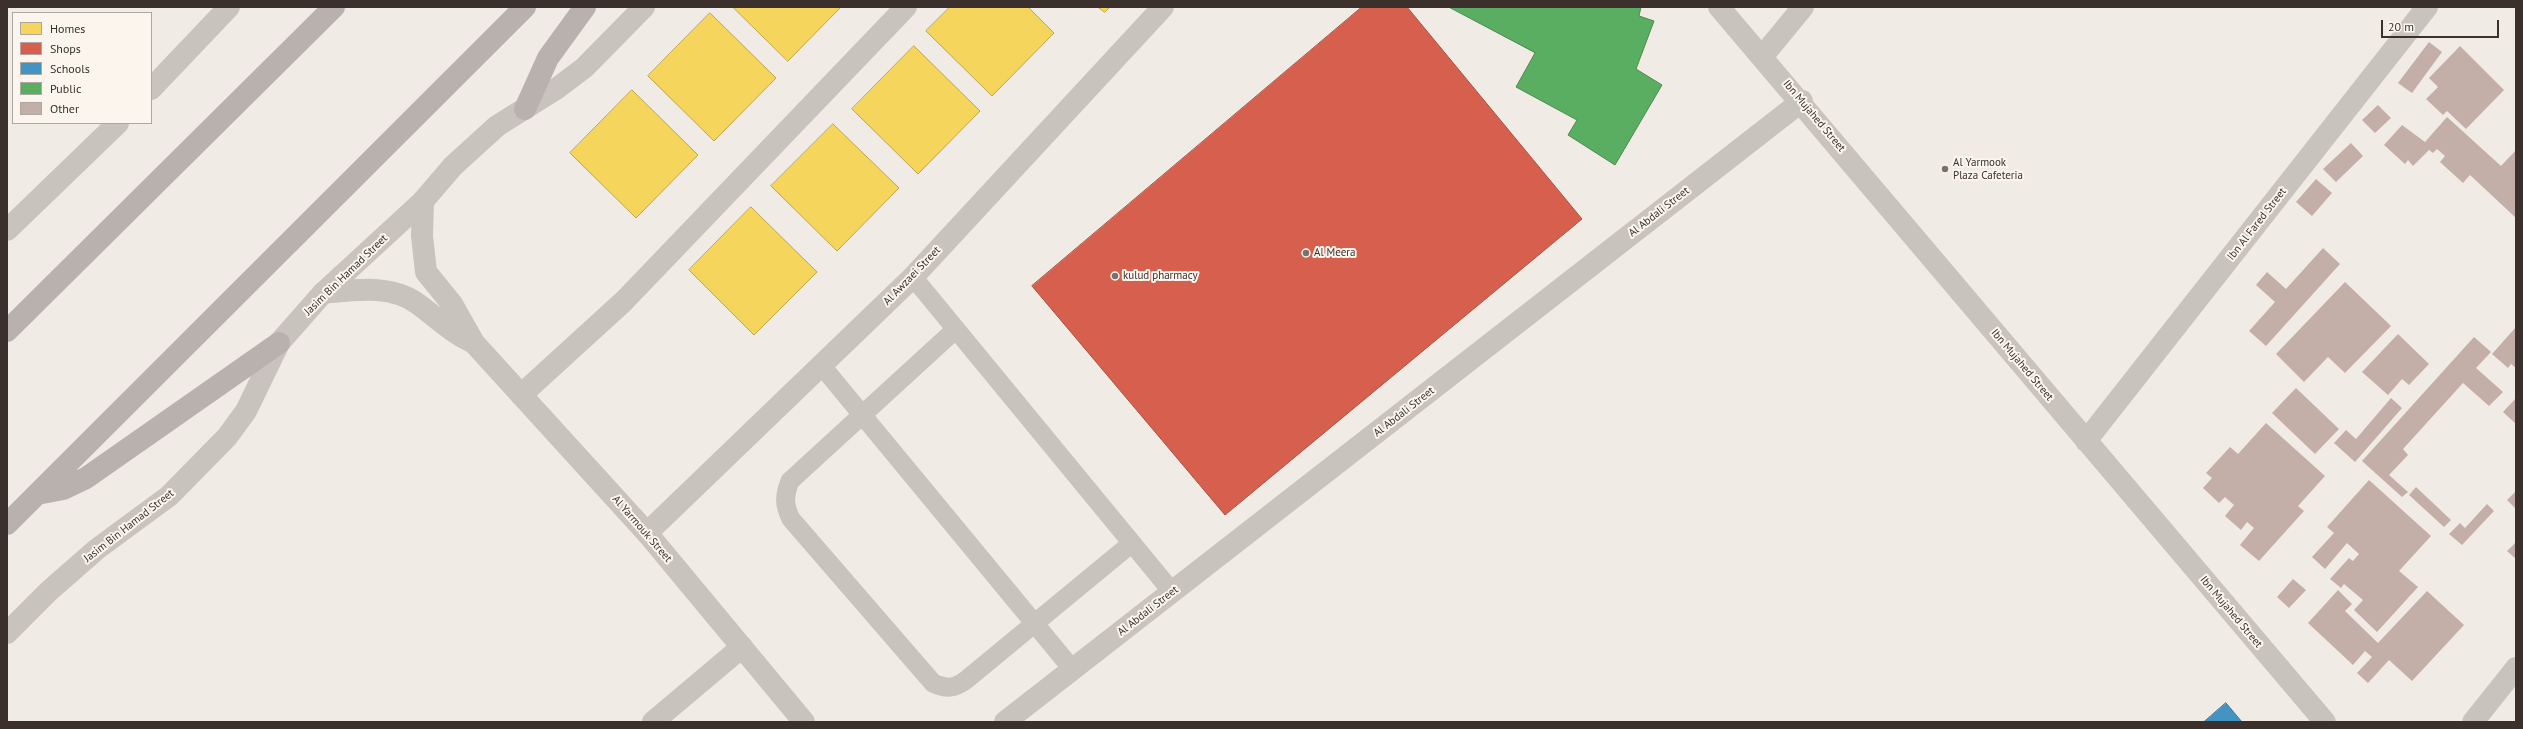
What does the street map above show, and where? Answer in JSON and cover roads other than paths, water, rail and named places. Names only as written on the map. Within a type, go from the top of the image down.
[{"type":"main road","points":[[7,331],[334,7]]},
{"type":"main road","points":[[7,524],[525,7]]},
{"type":"main road","points":[[525,108],[548,58],[585,7]]},
{"type":"main road","points":[[37,494],[63,489],[86,478],[279,343]]},
{"type":"street","points":[[152,88],[229,7]]},
{"type":"street","name":"Jasim Bin Hamad Street","points":[[7,633],[49,591],[97,549],[164,501],[227,437],[246,411],[279,343],[323,293],[423,201],[453,166],[497,126],[584,68],[644,7]]},
{"type":"street","points":[[521,394],[624,301],[906,7]]},
{"type":"street","name":"Al Awzaei Street","points":[[647,533],[913,277],[1163,7]]},
{"type":"street","name":"Ibn Mujahed Street","points":[[1719,7],[1802,101],[2086,441],[2325,722]]},
{"type":"street","points":[[1762,57],[1803,7]]},
{"type":"street","name":"Ibn Al Fared Street","points":[[2086,441],[2428,7]]},
{"type":"street","name":"Al Abdali Street","points":[[1006,722],[1802,101]]},
{"type":"street","points":[[7,230],[117,124]]},
{"type":"street","name":"Al Yarmouk Street","points":[[423,201],[422,236],[426,272],[452,304],[474,343],[647,533],[804,722]]},
{"type":"street","name":"Al Yarmouk Street","points":[[323,293],[360,289],[393,292],[418,304],[457,336],[474,343]]},
{"type":"street","points":[[653,722],[742,647]]},
{"type":"street","points":[[2473,722],[2516,668]]},
{"type":"lane","points":[[913,277],[1173,593]]},
{"type":"lane","points":[[956,329],[790,481],[785,494],[785,507],[791,519],[932,683],[944,688],[956,687],[1132,543]]},
{"type":"lane","points":[[821,365],[1072,670]]},
{"type":"place","name":"Al Yarmook Plaza Cafeteria","points":[[1945,169]]},
{"type":"place","name":"Al Meera","points":[[1306,253]]},
{"type":"place","name":"kulud pharmacy","points":[[1115,276]]}]
